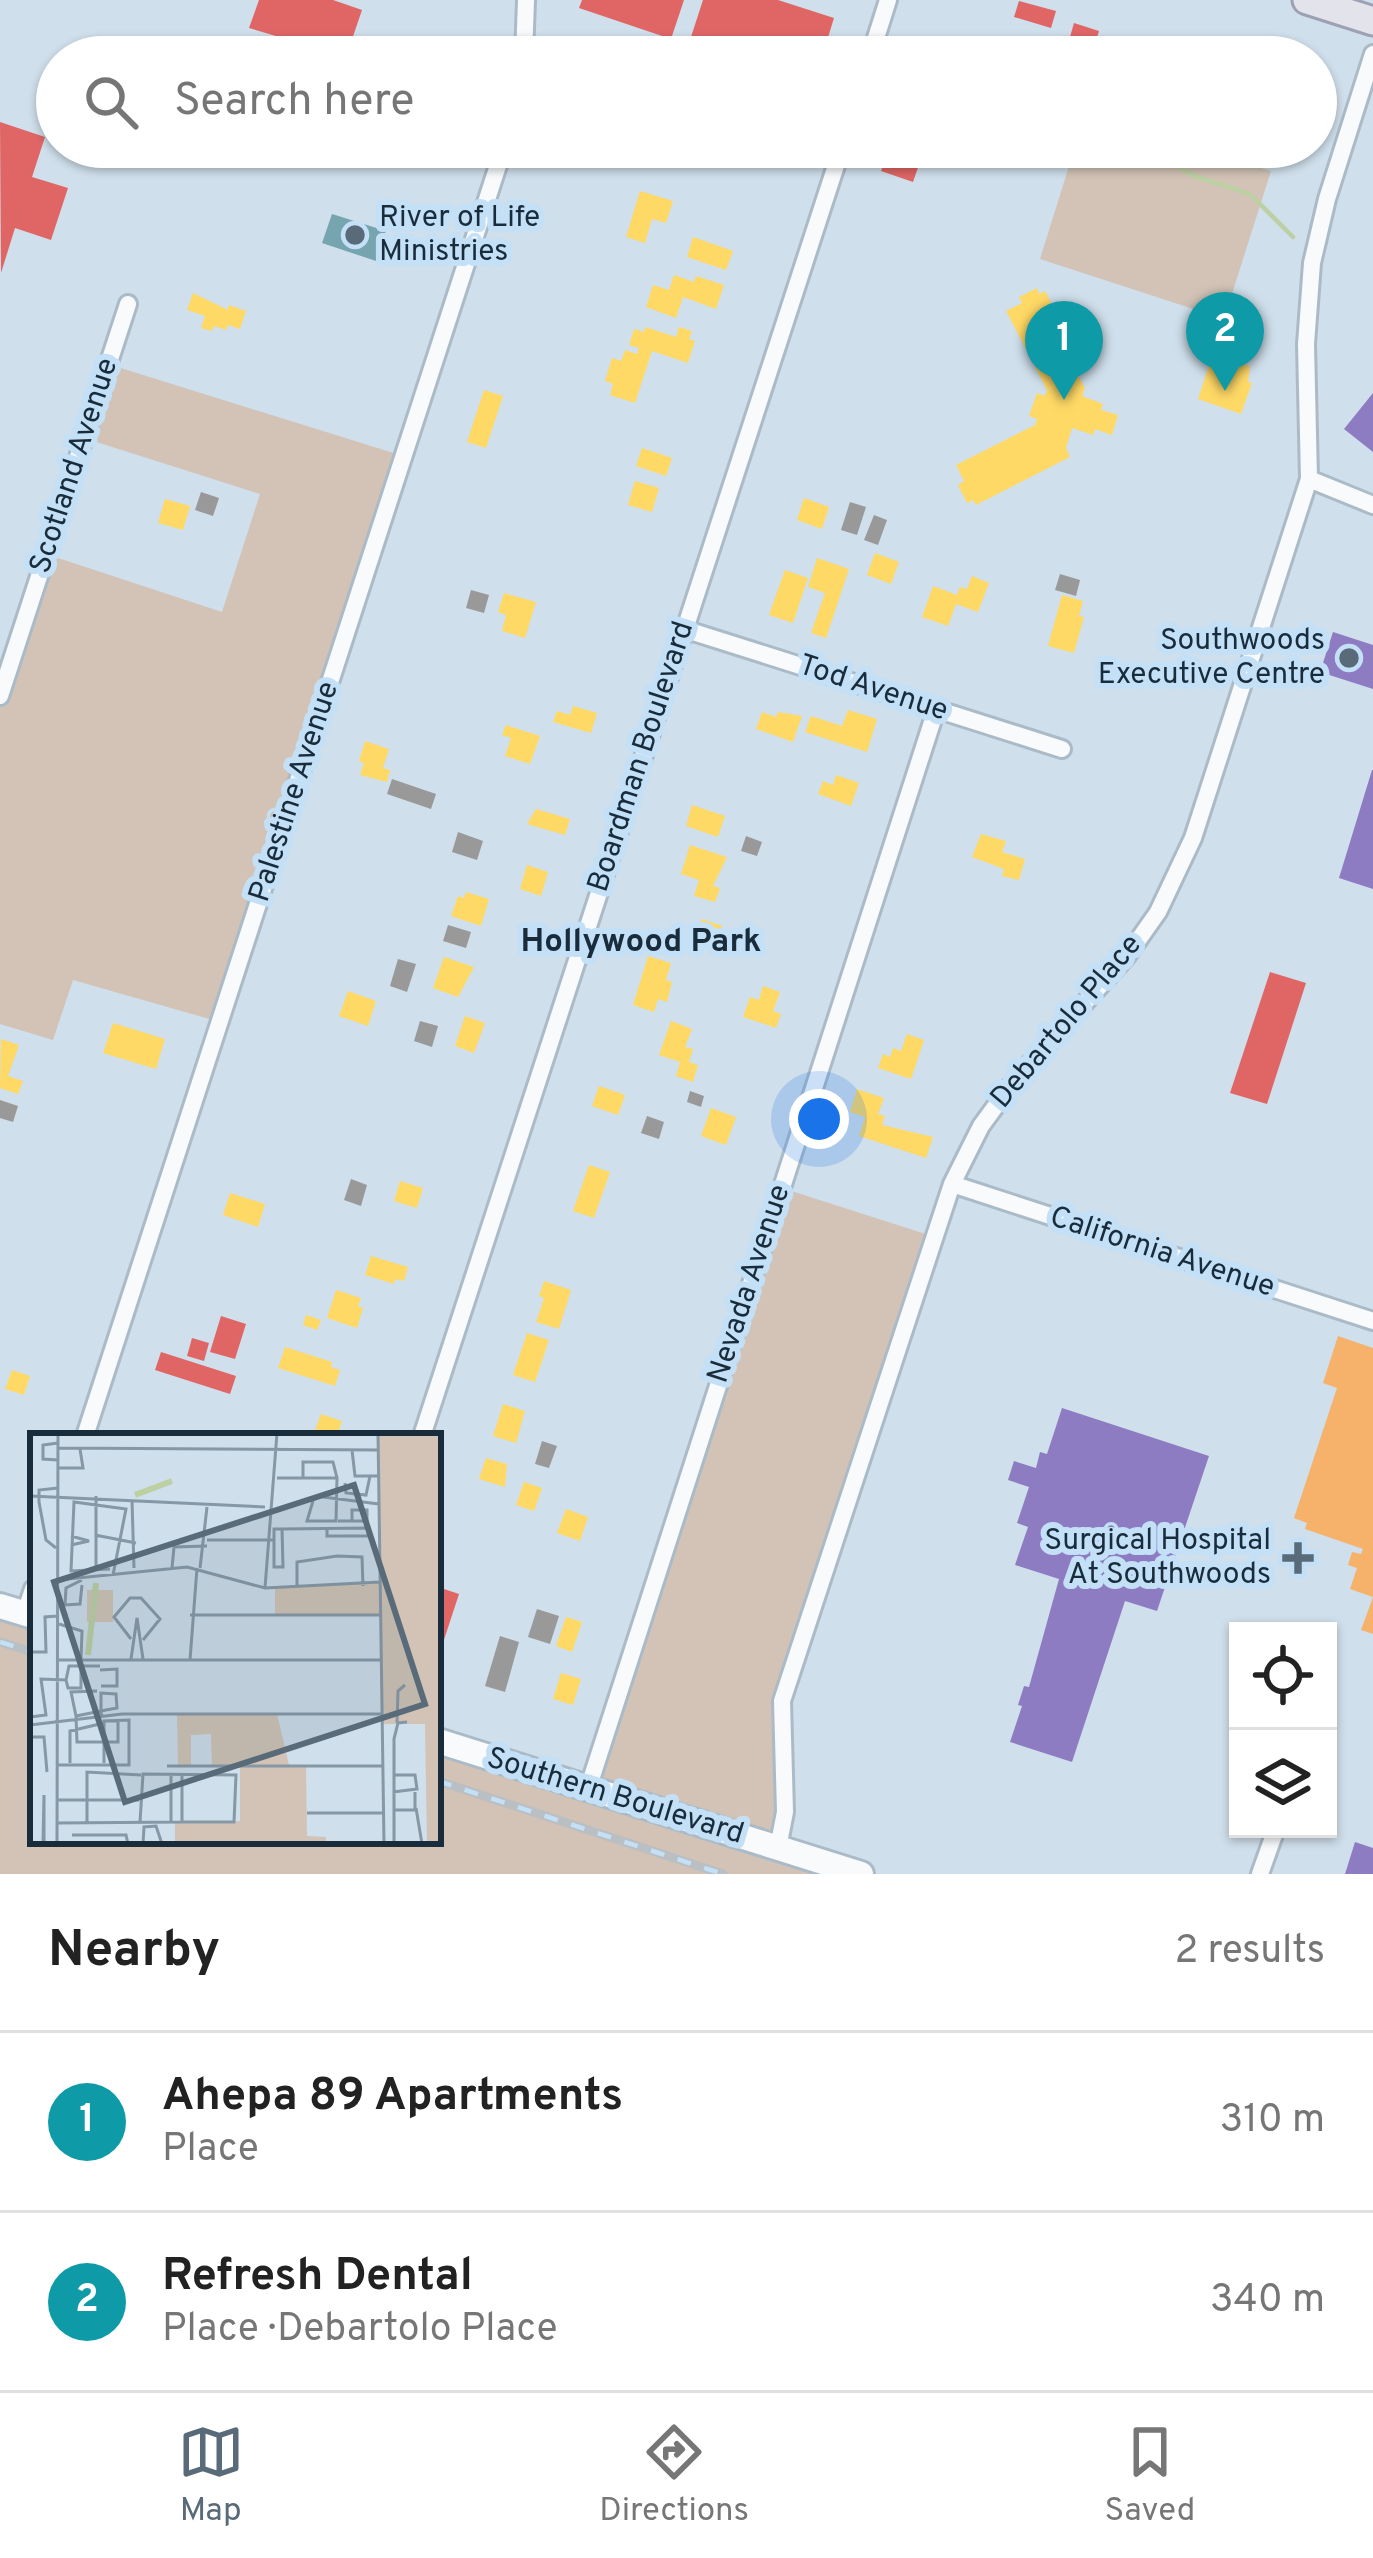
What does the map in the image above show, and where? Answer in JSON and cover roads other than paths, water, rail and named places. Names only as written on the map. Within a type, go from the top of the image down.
[{"type":"main road","points":[[1307,0],[1373,21]]},
{"type":"street","points":[[525,36],[526,0]]},
{"type":"street","points":[[877,36],[889,0]]},
{"type":"street","name":"Debartolo Place","points":[[778,1848],[785,1812],[782,1701],[952,1184],[981,1126],[1014,1081],[1107,982],[1168,892],[1215,778],[1309,479],[1306,344],[1312,263],[1373,54]]},
{"type":"street","name":"Palestine Avenue","points":[[86,1433],[497,168]]},
{"type":"street","name":"Boardman Boulevard","points":[[423,1433],[835,168]]},
{"type":"street","name":"Scotland Avenue","points":[[0,696],[128,304]]},
{"type":"street","points":[[1309,479],[1373,506]]},
{"type":"street","name":"Tod Avenue","points":[[684,629],[1062,749]]},
{"type":"street","name":"Nevada Avenue","points":[[588,1789],[935,710]]},
{"type":"street","name":"California Avenue","points":[[952,1184],[1373,1322]]},
{"type":"street","name":"Southern Boulevard","points":[[441,1742],[862,1874]]},
{"type":"street","points":[[1260,1874],[1273,1838]]},
{"type":"waterway","points":[[1180,168],[1250,194],[1293,237]]},
{"type":"railway","points":[[0,1642],[30,1651]]},
{"type":"railway","points":[[441,1782],[723,1874]]},
{"type":"place","name":"River of Life Ministries","points":[[355,235]]},
{"type":"place","name":"Refresh Dental","points":[[1225,391]]},
{"type":"place","name":"Ahepa 89 Apartments","points":[[1064,400]]},
{"type":"place","name":"Southwoods Executive Centre","points":[[1349,658]]},
{"type":"place","name":"Surgical Hospital At Southwoods","points":[[1298,1558]]},
{"type":"district","name":"Hollywood Park","points":[[641,943]]}]
